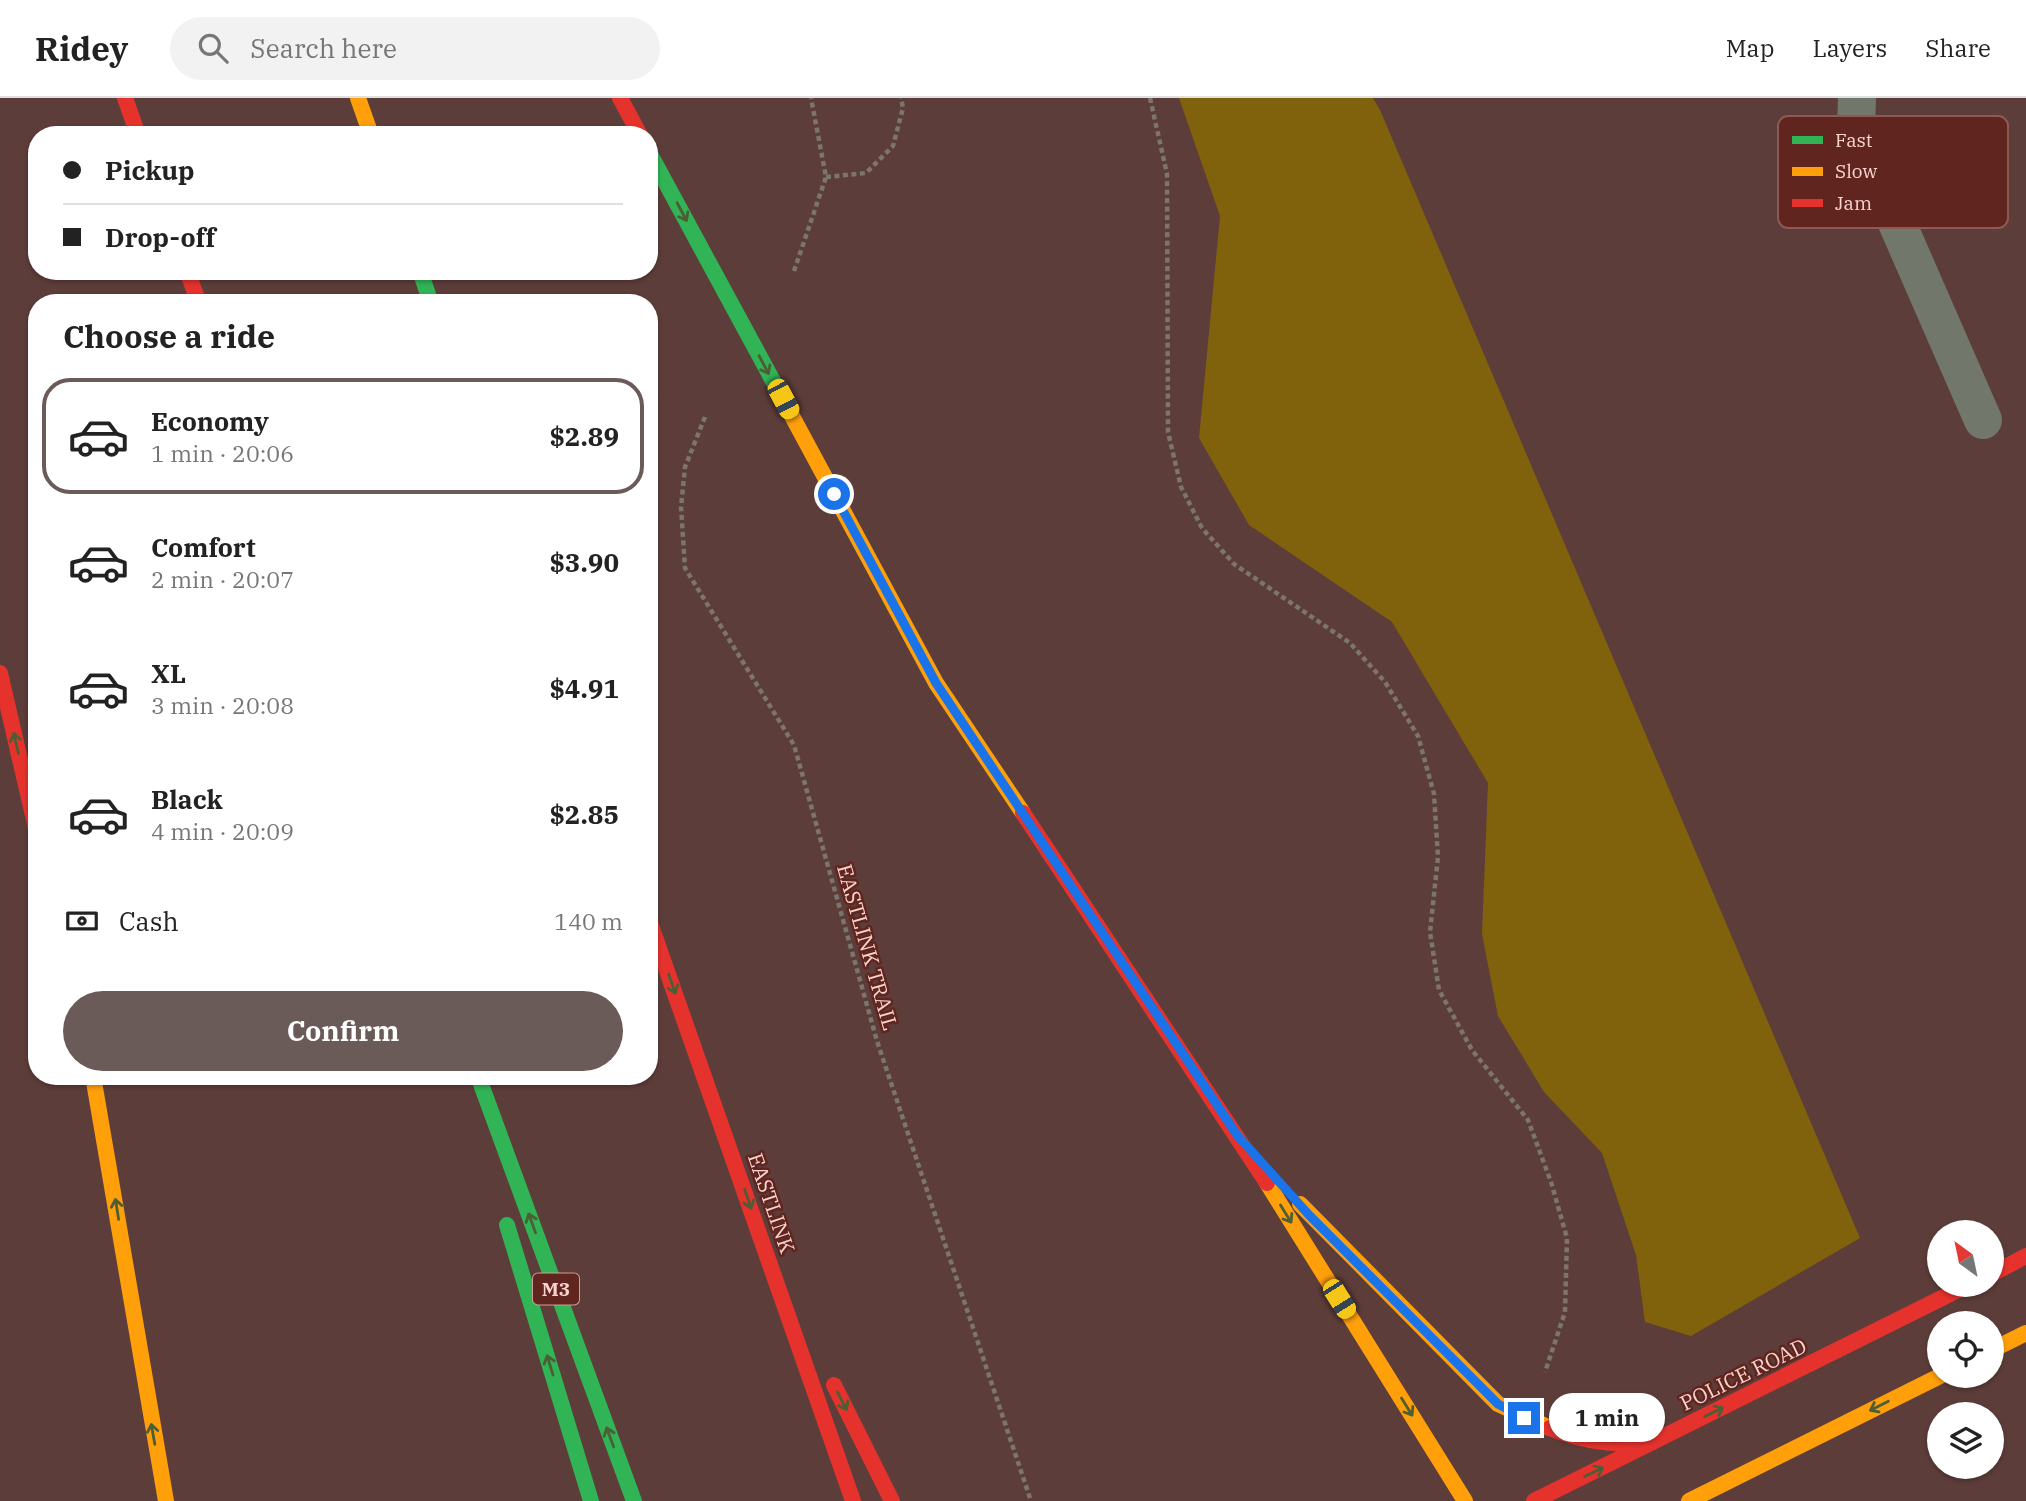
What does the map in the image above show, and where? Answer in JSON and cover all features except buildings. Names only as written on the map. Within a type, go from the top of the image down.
[{"type":"main road","points":[[125,98],[135,126]]},
{"type":"main road","points":[[358,98],[368,126]]},
{"type":"main road","points":[[620,98],[635,126]]},
{"type":"main road","points":[[658,169],[936,683],[1237,1135],[1465,1501]]},
{"type":"main road","points":[[0,673],[28,794]]},
{"type":"main road","name":"EASTLINK","points":[[658,945],[853,1501]]},
{"type":"main road","points":[[95,1085],[166,1501]]},
{"type":"main road","name":"M3","points":[[481,1085],[634,1501]]},
{"type":"main road","points":[[1237,1135],[1309,1215],[1498,1404],[1524,1418],[1584,1440],[1629,1447],[1653,1442]]},
{"type":"main road","points":[[502,1209],[591,1501]]},
{"type":"main road","points":[[767,1252],[817,1352]]},
{"type":"main road","points":[[2004,1267],[2026,1256]]},
{"type":"main road","name":"POLICE ROAD","points":[[1534,1501],[1943,1297]]},
{"type":"main road","points":[[2004,1344],[2026,1333]]},
{"type":"main road","points":[[830,1377],[892,1501]]},
{"type":"main road","points":[[1689,1501],[1927,1382]]},
{"type":"street","points":[[1856,116],[1857,98]]},
{"type":"street","points":[[1899,228],[1983,420]]},
{"type":"path","points":[[794,271],[826,177],[811,98]]},
{"type":"path","points":[[826,177],[866,173],[893,146],[903,108],[901,98]]},
{"type":"path","points":[[1150,98],[1167,174],[1168,432],[1181,487],[1202,528],[1234,564],[1350,643],[1385,682],[1418,736],[1434,794],[1438,857],[1430,932],[1438,990],[1472,1050],[1528,1121],[1551,1182],[1567,1238],[1565,1312],[1544,1377]]},
{"type":"path","name":"EASTLINK TRAIL","points":[[705,417],[685,467],[681,507],[685,568],[794,745],[877,1041],[1031,1501]]},
{"type":"shaded area","points":[[1179,98],[1373,98],[1860,1238],[1691,1336],[1645,1322],[1636,1255],[1602,1153],[1544,1092],[1498,1016],[1482,934],[1488,783],[1392,622],[1249,525],[1199,438],[1220,216]]},
{"type":"traffic: fast","points":[[658,169],[779,392]]},
{"type":"traffic: fast","points":[[423,280],[428,294]]},
{"type":"traffic: fast","points":[[481,1085],[634,1501]]},
{"type":"traffic: fast","points":[[507,1225],[591,1501]]},
{"type":"traffic: slow","points":[[358,98],[368,126]]},
{"type":"traffic: slow","points":[[779,392],[936,683],[1023,813]]},
{"type":"traffic: slow","points":[[95,1085],[166,1501]]},
{"type":"traffic: slow","points":[[1267,1183],[1465,1501]]},
{"type":"traffic: slow","points":[[1300,1204],[1498,1404],[1550,1428]]},
{"type":"traffic: slow","points":[[2004,1344],[2026,1333]]},
{"type":"traffic: slow","points":[[1689,1501],[1927,1382]]},
{"type":"traffic: jam","points":[[125,98],[135,126]]},
{"type":"traffic: jam","points":[[620,98],[635,126]]},
{"type":"traffic: jam","points":[[190,280],[196,294]]},
{"type":"traffic: jam","points":[[0,673],[28,794]]},
{"type":"traffic: jam","points":[[1023,813],[1267,1183]]},
{"type":"traffic: jam","points":[[658,946],[853,1501]]},
{"type":"traffic: jam","points":[[2004,1268],[2026,1256]]},
{"type":"traffic: jam","points":[[1534,1501],[1944,1297]]},
{"type":"traffic: jam","points":[[834,1385],[892,1501]]},
{"type":"traffic: jam","points":[[1550,1428],[1601,1442],[1653,1442]]},
{"type":"route","points":[[834,494],[936,683],[1237,1135],[1309,1215],[1498,1404],[1524,1418]]}]
